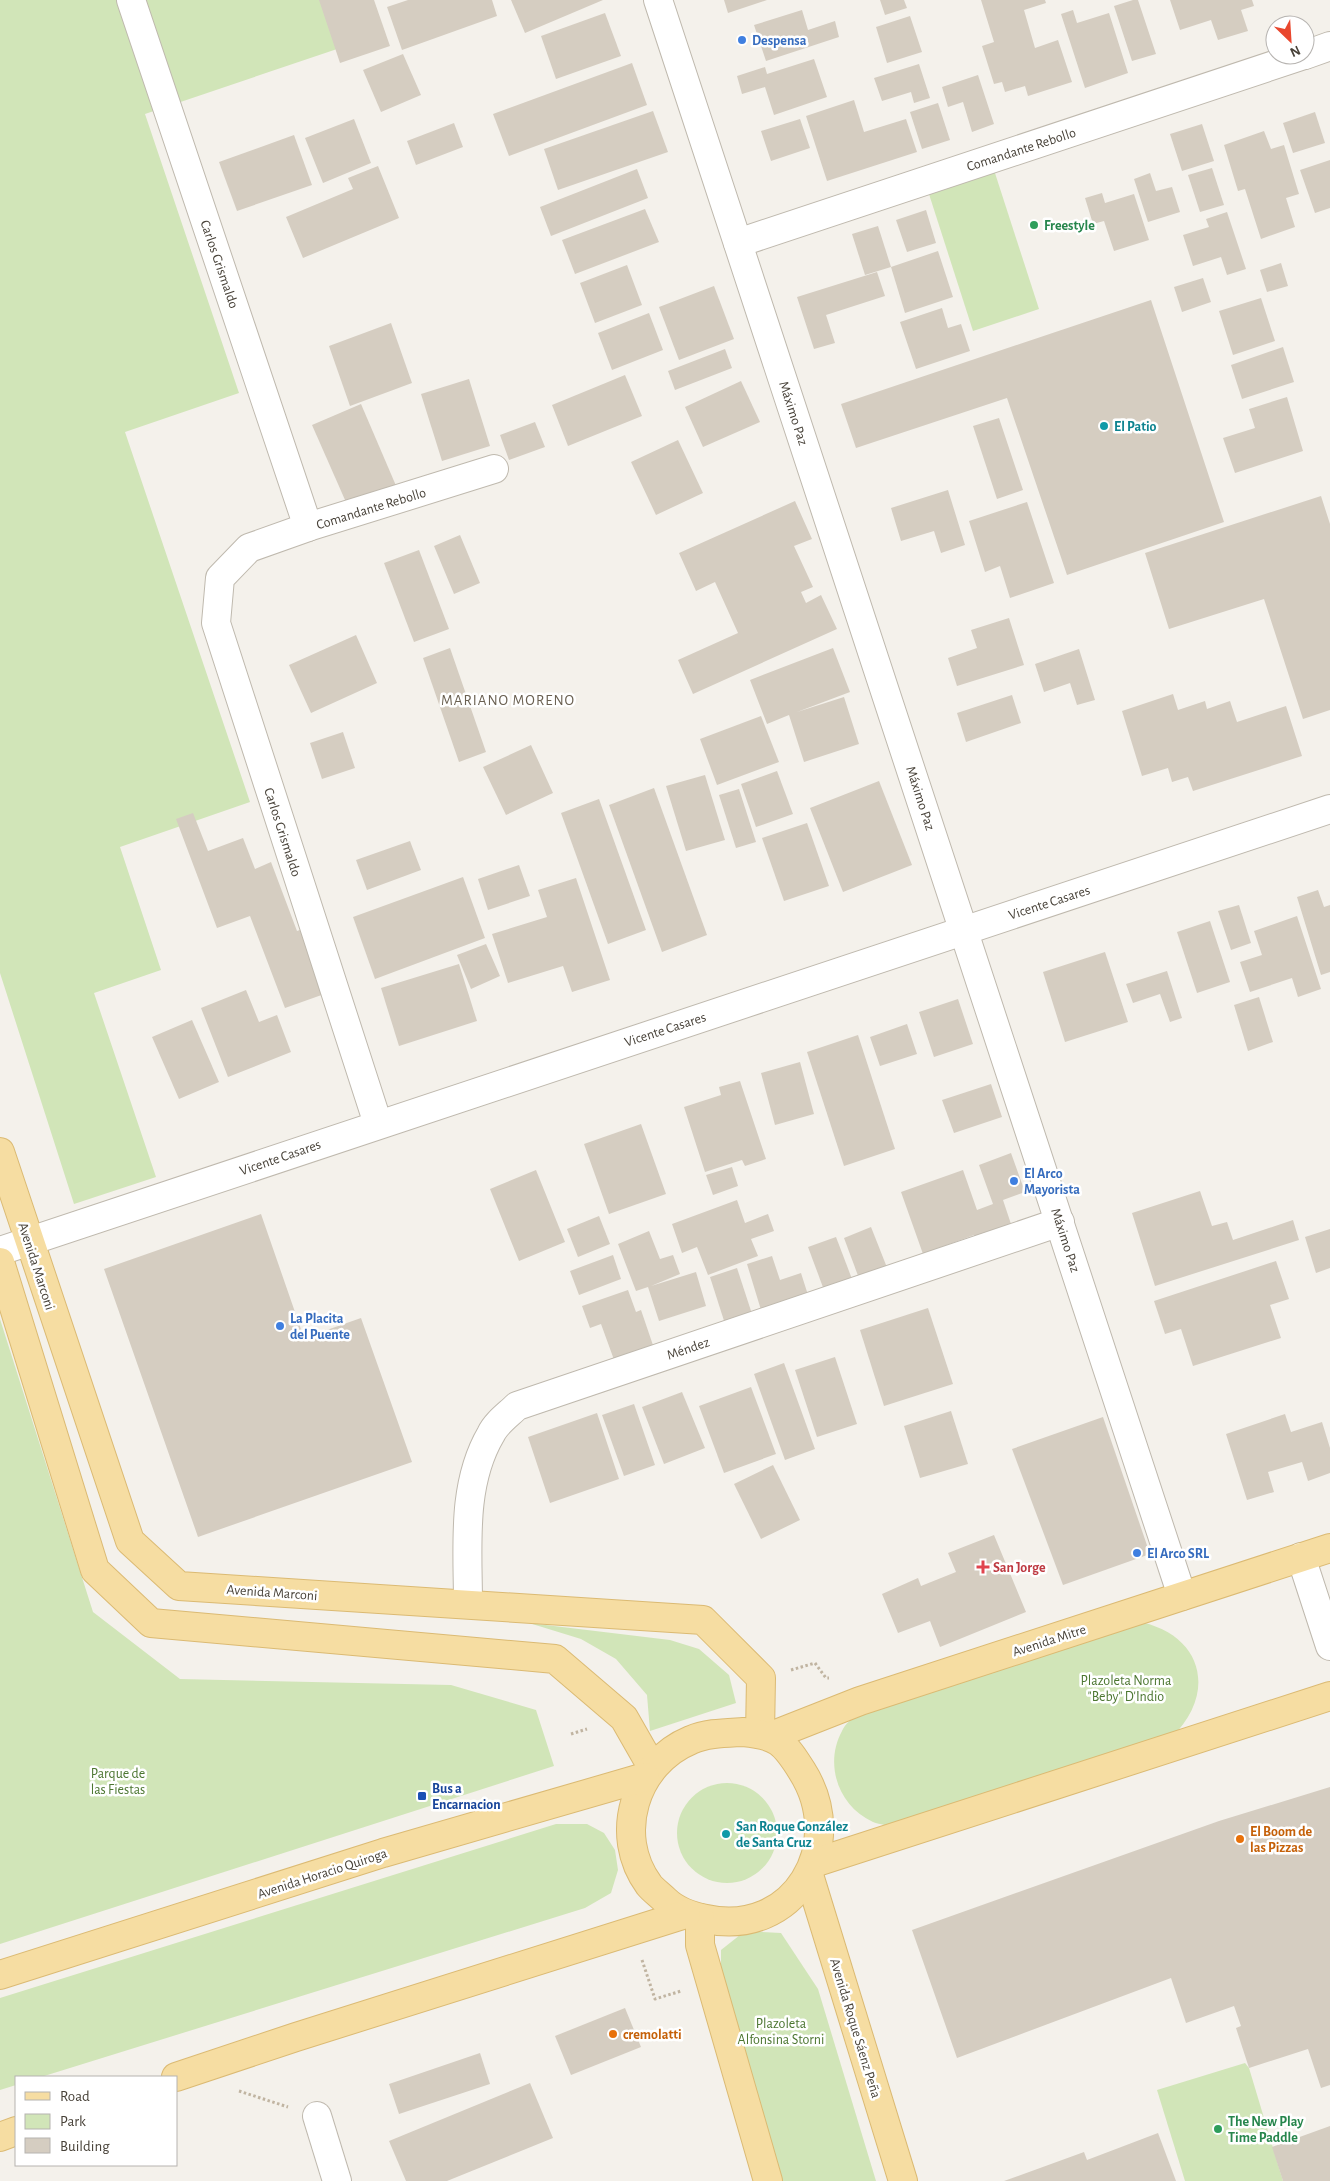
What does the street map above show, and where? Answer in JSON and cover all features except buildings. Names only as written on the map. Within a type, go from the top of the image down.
[{"type":"main road","name":"Avenida Marconi","points":[[0,1152],[28,1241],[130,1541],[179,1586],[703,1620],[761,1678]]},
{"type":"main road","points":[[0,1262],[95,1570],[151,1623],[555,1659],[624,1718],[648,1772]]},
{"type":"main road","name":"Avenida Mitre","points":[[765,1735],[860,1701],[1330,1548]]},
{"type":"main road","points":[[761,1678],[765,1735]]},
{"type":"main road","points":[[812,1869],[1330,1696]]},
{"type":"main road","points":[[717,1733],[765,1735],[794,1759],[809,1782],[819,1808],[820,1836],[812,1869],[779,1907],[753,1919],[725,1923],[693,1916],[670,1905],[649,1884],[635,1858],[630,1828],[635,1798],[648,1772],[668,1752],[691,1740],[717,1733]]},
{"type":"main road","name":"Avenida Horacio Quiroga","points":[[0,1975],[383,1853],[648,1772]]},
{"type":"main road","name":"Avenida Roque Sáenz Peña","points":[[812,1869],[903,2181]]},
{"type":"main road","points":[[693,1916],[768,2181]]},
{"type":"main road","points":[[178,2076],[296,2037],[693,1916]]},
{"type":"main road","points":[[0,2136],[15,2131]]},
{"type":"street","name":"Carlos Grismaldo","points":[[132,0],[308,527]]},
{"type":"street","name":"Máximo Paz","points":[[658,0],[1182,1596]]},
{"type":"street","name":"Comandante Rebollo","points":[[1315,51],[1330,46]]},
{"type":"street","name":"Comandante Rebollo","points":[[738,243],[1275,65]]},
{"type":"street","name":"Comandante Rebollo","points":[[249,548],[308,527],[494,469]]},
{"type":"street","name":"Carlos Grismaldo","points":[[249,548],[220,578],[216,622],[378,1124]]},
{"type":"street","name":"Vicente Casares","points":[[0,1251],[1330,809]]},
{"type":"street","name":"Méndez","points":[[468,1604],[468,1503],[477,1468],[491,1432],[518,1406],[1060,1222]]},
{"type":"street","points":[[1302,1557],[1330,1646]]},
{"type":"street","points":[[317,2116],[337,2181]]},
{"type":"path","points":[[761,1678],[815,1663],[826,1678],[837,1678],[850,1674],[860,1701]]},
{"type":"path","points":[[643,1962],[655,1999],[711,1982]]},
{"type":"path","points":[[234,2089],[317,2116]]},
{"type":"green space","points":[[0,0],[327,0],[343,47],[145,114],[239,393],[125,432],[250,802],[120,847],[161,970],[94,993],[156,1177],[74,1204],[0,973]]},
{"type":"green space","points":[[994,170],[1039,309],[973,331],[928,191]]},
{"type":"green space","name":"Parque de las Fiestas","points":[[0,1319],[93,1612],[180,1679],[451,1685],[536,1710],[554,1766],[0,1944]]},
{"type":"green space","name":"Plazoleta Norma \"Beby\" D'Indio","points":[[1135,1621],[1158,1627],[1176,1637],[1188,1651],[1196,1666],[1198,1684],[1195,1702],[1186,1720],[1171,1738],[896,1827],[873,1822],[861,1815],[843,1795],[838,1783],[834,1757],[843,1728],[857,1713]]},
{"type":"green space","points":[[529,1623],[670,1640],[699,1649],[729,1675],[736,1703],[650,1731],[647,1695],[616,1659],[581,1639]]},
{"type":"green space","points":[[727,1783],[746,1787],[762,1798],[773,1814],[777,1833],[773,1852],[762,1868],[746,1879],[727,1883],[708,1879],[692,1868],[681,1852],[677,1833],[681,1814],[692,1798],[708,1787]]},
{"type":"green space","points":[[556,1824],[587,1824],[604,1833],[615,1850],[618,1870],[611,1893],[585,1908],[44,2076],[15,2076],[15,2085],[0,2090],[0,1998]]},
{"type":"green space","name":"Plazoleta Alfonsina Storni","points":[[745,1931],[781,1933],[818,1989],[876,2181],[779,2181],[721,1995],[721,1950]]},
{"type":"green space","name":"The New Play Time Paddle","points":[[1245,2063],[1249,2068],[1283,2181],[1185,2181],[1157,2090]]},
{"type":"place","name":"Despensa","points":[[742,40]]},
{"type":"place","name":"Freestyle","points":[[1034,225]]},
{"type":"place","name":"El Patio","points":[[1104,426]]},
{"type":"place","name":"El Arco Mayorista","points":[[1014,1181]]},
{"type":"place","name":"La Placita del Puente","points":[[280,1326]]},
{"type":"place","name":"El Arco SRL","points":[[1137,1553]]},
{"type":"place","name":"San Jorge","points":[[983,1567]]},
{"type":"place","name":"Bus a Encarnacion","points":[[422,1796]]},
{"type":"place","name":"San Roque González de Santa Cruz","points":[[726,1834]]},
{"type":"place","name":"El Boom de las Pizzas","points":[[1240,1839]]},
{"type":"place","name":"cremolatti","points":[[613,2034]]},
{"type":"place","name":"The New Play Time Paddle","points":[[1218,2129]]},
{"type":"district","name":"MARIANO MORENO","points":[[508,700]]}]
